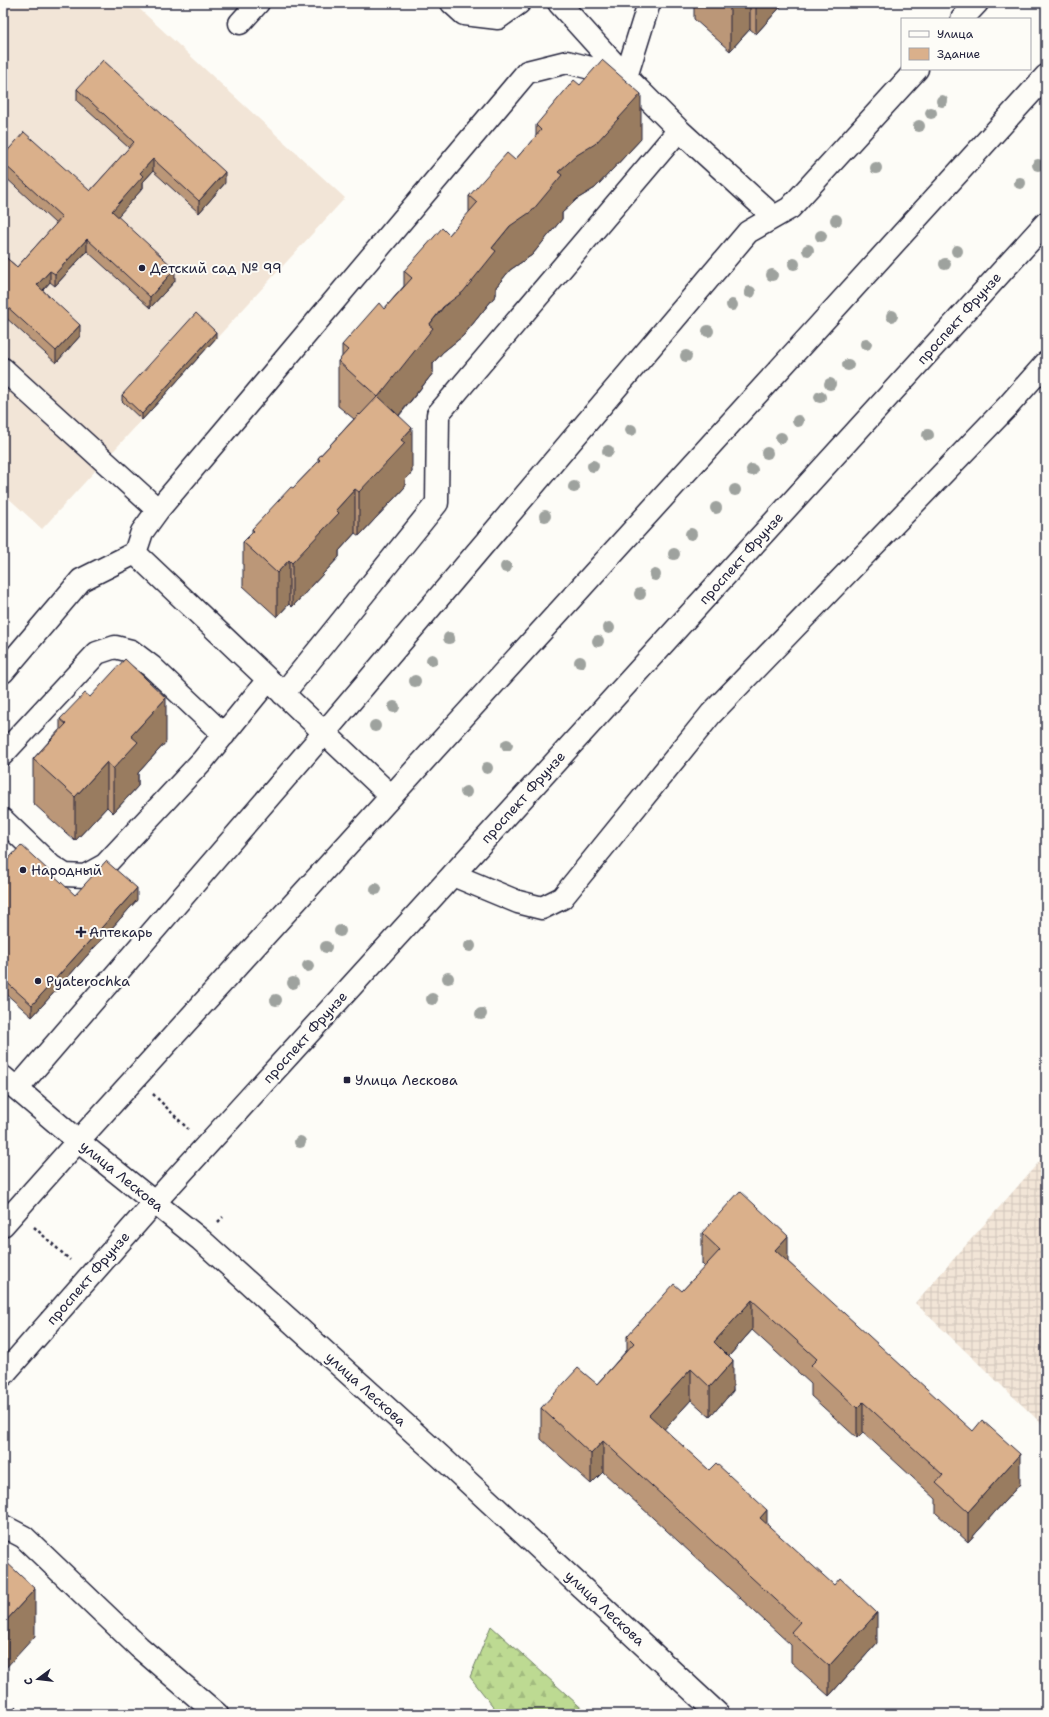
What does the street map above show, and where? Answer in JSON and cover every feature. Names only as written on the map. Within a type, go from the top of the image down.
[{"type":"main road","points":[[240,23],[258,3]]},
{"type":"main road","points":[[452,3],[464,14],[498,18],[519,3]]},
{"type":"main road","points":[[559,3],[626,77],[679,130],[774,217]]},
{"type":"main road","points":[[626,77],[649,3]]},
{"type":"main road","points":[[963,18],[977,3]]},
{"type":"main road","points":[[3,672],[81,580],[135,553],[142,532],[158,510],[527,72],[567,62],[626,77]]},
{"type":"main road","points":[[10,1083],[324,733],[748,232],[790,208],[916,70]]},
{"type":"main road","points":[[10,1218],[78,1140],[1046,76]]},
{"type":"main road","points":[[3,820],[51,866],[65,875],[85,876],[105,864],[224,735],[276,687],[437,503],[438,414],[679,130]]},
{"type":"main road","name":"проспект Фрунзе","points":[[3,1375],[154,1203],[1046,223]]},
{"type":"main road","points":[[453,875],[518,902],[542,908],[562,898],[711,714],[1007,407],[1046,363]]},
{"type":"main road","points":[[3,369],[158,510]]},
{"type":"main road","points":[[135,553],[391,796]]},
{"type":"main road","points":[[3,754],[97,653],[115,647],[131,651],[152,667],[224,735]]},
{"type":"main road","name":"улица Лескова","points":[[10,1083],[154,1203],[201,1240],[440,1456],[718,1714]]},
{"type":"main road","points":[[3,1526],[24,1537],[139,1647],[217,1714]]},
{"type":"path","points":[[136,1077],[206,1146]]},
{"type":"path","points":[[10,1218],[88,1277]]},
{"type":"path","points":[[11,1714],[16,1707],[23,1714]]},
{"type":"shaded area","name":"Детский сад № 99","points":[[3,3],[133,3],[345,198],[42,529],[3,493]]},
{"type":"shaded area","points":[[1046,1154],[1046,1428],[915,1303]]},
{"type":"green space","points":[[491,1626],[588,1714],[499,1714],[470,1677]]},
{"type":"building","points":[[726,3],[734,3],[730,7]]},
{"type":"building","points":[[103,60],[225,172],[199,201],[153,159],[140,173],[143,176],[112,211],[175,269],[150,297],[87,239],[55,274],[50,271],[37,285],[80,325],[56,351],[3,303],[3,255],[17,267],[62,217],[3,163],[3,156],[24,132],[90,191],[134,142],[77,89]]},
{"type":"building","points":[[602,60],[641,94],[595,144],[577,155],[558,172],[562,175],[532,211],[510,226],[492,248],[496,251],[463,292],[443,307],[429,325],[433,328],[378,397],[338,361],[348,350],[342,345],[379,303],[384,309],[412,278],[404,271],[442,228],[449,235],[477,203],[469,196],[507,153],[515,160],[541,130],[536,125],[574,80],[580,85]]},
{"type":"building","points":[[196,313],[216,332],[142,414],[122,395]]},
{"type":"building","points":[[378,396],[412,428],[401,440],[405,443],[359,492],[355,489],[336,510],[339,513],[292,563],[289,560],[277,573],[243,542],[254,531],[252,529],[291,487],[293,488],[320,460],[318,458]]},
{"type":"building","points":[[125,659],[166,698],[131,736],[138,742],[113,769],[107,762],[75,797],[33,759],[66,724],[60,719],[85,693],[90,697]]},
{"type":"building","points":[[21,845],[75,895],[106,861],[137,888],[32,1005],[3,979],[3,865]]},
{"type":"building","points":[[740,1191],[788,1236],[775,1250],[973,1431],[982,1420],[1020,1454],[968,1512],[936,1483],[943,1475],[863,1402],[857,1408],[811,1365],[817,1359],[752,1300],[714,1342],[733,1361],[710,1387],[691,1369],[649,1415],[709,1470],[716,1463],[767,1510],[760,1518],[834,1585],[840,1578],[877,1613],[829,1666],[791,1632],[800,1622],[603,1441],[591,1454],[541,1408],[578,1368],[597,1384],[634,1343],[627,1336],[674,1284],[682,1291],[720,1250],[702,1233]]},
{"type":"building","points":[[3,1559],[35,1589],[3,1624]]},
{"type":"place","name":"Детский сад № 99","points":[[142,268]]},
{"type":"place","name":"Народный","points":[[23,870]]},
{"type":"place","name":"Аптекарь","points":[[81,932]]},
{"type":"place","name":"Pyaterochka","points":[[38,981]]},
{"type":"place","name":"Улица Лескова","points":[[347,1080]]}]
